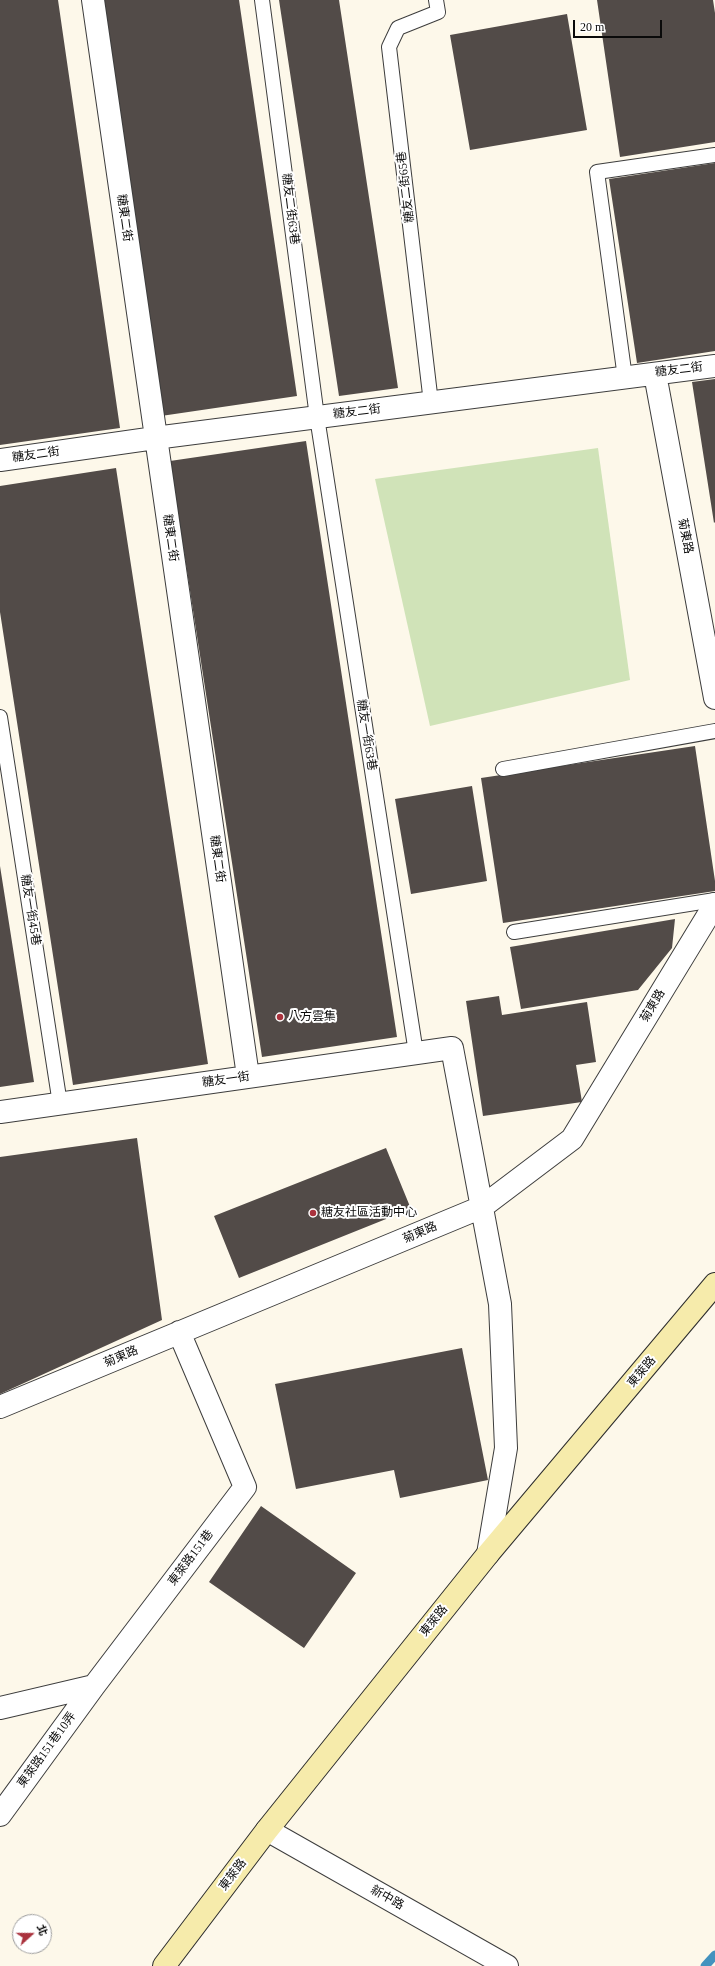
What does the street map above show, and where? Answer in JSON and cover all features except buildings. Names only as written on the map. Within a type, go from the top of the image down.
[{"type":"street","name":"糖東二街","points":[[93,0],[248,1076]]},
{"type":"street","name":"糖友二街","points":[[0,460],[155,438],[715,366]]},
{"type":"street","name":"菊東路","points":[[655,374],[715,698]]},
{"type":"street","name":"菊東路","points":[[0,1407],[482,1207],[572,1139],[715,904]]},
{"type":"street","name":"糖友一街","points":[[0,1112],[452,1048],[482,1207]]},
{"type":"street","points":[[482,1207],[500,1304],[506,1448],[488,1554]]},
{"type":"street","name":"東萊路","points":[[164,1966],[267,1830],[488,1554],[715,1284]]},
{"type":"street","name":"東萊路151巷","points":[[94,1686],[245,1487],[179,1332]]},
{"type":"street","points":[[0,1708],[94,1686]]},
{"type":"street","name":"東萊路151巷10弄","points":[[0,1815],[94,1686]]},
{"type":"street","name":"新中路","points":[[267,1830],[507,1966]]},
{"type":"lane","name":"糖友二街63巷","points":[[262,0],[317,418]]},
{"type":"lane","name":"糖友二街65巷","points":[[431,402],[389,47],[398,28],[438,12],[436,0]]},
{"type":"lane","points":[[625,378],[597,172],[715,155]]},
{"type":"lane","name":"糖友一街63巷","points":[[317,418],[416,1053]]},
{"type":"lane","name":"糖友一街45巷","points":[[0,717],[60,1104]]},
{"type":"lane","points":[[503,769],[715,731]]},
{"type":"lane","points":[[514,932],[715,900]]},
{"type":"green space","points":[[598,448],[630,680],[430,726],[375,479]]},
{"type":"waterway","points":[[705,1966],[715,1955]]},
{"type":"place","name":"八方雲集","points":[[280,1017]]},
{"type":"place","name":"糖友社區活動中心","points":[[313,1213]]}]
